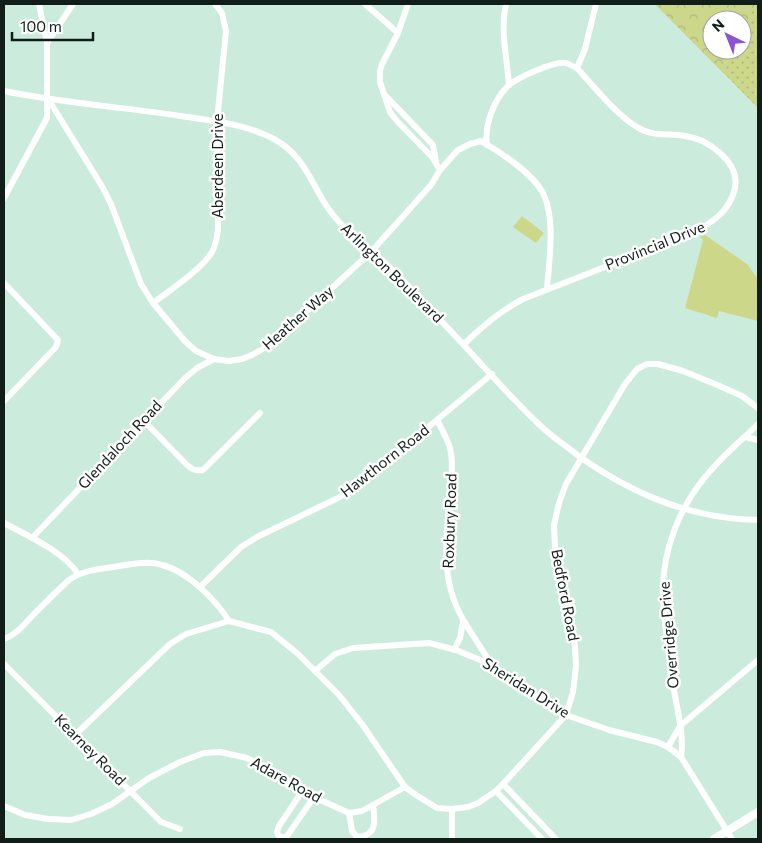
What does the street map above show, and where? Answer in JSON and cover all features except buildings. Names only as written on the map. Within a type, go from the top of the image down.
[{"type":"main road","points":[[714,839],[758,812]]},
{"type":"street","points":[[4,198],[47,118],[47,43],[39,4]]},
{"type":"street","points":[[47,43],[73,4]]},
{"type":"street","name":"Aberdeen Drive","points":[[153,303],[202,264],[216,243],[218,229],[217,121],[226,31],[222,13],[215,4]]},
{"type":"street","points":[[365,4],[398,34]]},
{"type":"street","points":[[408,4],[398,34],[380,71],[380,82],[390,112],[436,161]]},
{"type":"street","points":[[506,4],[503,16],[509,85]]},
{"type":"street","points":[[547,289],[551,244],[549,216],[543,193],[516,165],[487,145],[485,135],[493,108],[509,85],[532,72],[554,64],[566,64],[577,68],[585,49],[596,4]]},
{"type":"street","name":"Provincial Drive","points":[[464,344],[506,308],[547,289],[692,233],[708,225],[724,211],[733,199],[736,183],[733,170],[718,151],[693,137],[655,134],[636,127],[577,68]]},
{"type":"street","name":"Arlington Boulevard","points":[[4,91],[217,121],[255,131],[273,139],[288,148],[308,171],[318,192],[332,214],[401,279],[545,430],[596,469],[647,497],[684,510],[726,518],[758,520]]},
{"type":"street","points":[[384,93],[434,145],[436,161],[440,170]]},
{"type":"street","name":"Heather Way","points":[[47,97],[104,188],[141,284],[153,303],[185,341],[196,351],[214,359],[229,361],[242,359],[270,345],[371,252],[431,185],[440,170],[458,150],[480,141],[487,145]]},
{"type":"street","points":[[4,282],[58,340],[56,347],[4,401]]},
{"type":"street","name":"Glendaloch Road","points":[[32,538],[185,378],[197,368],[214,359]]},
{"type":"street","name":"Bedford Road","points":[[452,809],[468,807],[478,803],[496,791],[566,715],[573,692],[576,646],[555,549],[554,525],[566,484],[625,384],[637,369],[647,364],[658,364],[683,371],[742,396],[758,408]]},
{"type":"street","name":"Hawthorn Road","points":[[200,587],[241,547],[257,537],[354,489],[492,374]]},
{"type":"street","points":[[144,421],[187,466],[198,471],[203,470],[260,413]]},
{"type":"street","name":"Roxbury Road","points":[[436,420],[446,438],[452,458],[447,568],[454,600],[463,622],[492,666]]},
{"type":"street","name":"Overridge Drive","points":[[681,757],[680,726],[674,697],[663,598],[664,570],[672,535],[684,510],[712,469],[758,424]]},
{"type":"street","points":[[745,437],[758,440]]},
{"type":"street","points":[[4,523],[32,538],[72,565],[78,574]]},
{"type":"street","points":[[4,639],[22,627],[34,613],[78,574],[104,568],[143,563],[162,564],[180,573],[200,587],[222,610],[229,621]]},
{"type":"street","points":[[75,735],[170,644],[186,634],[229,621],[271,632],[297,653],[339,695],[362,724],[405,787],[422,800],[437,808],[452,809],[452,839]]},
{"type":"street","points":[[454,650],[460,638],[463,622]]},
{"type":"street","name":"Sheridan Drive","points":[[315,670],[335,654],[353,648],[429,643],[485,662],[566,715],[668,747],[681,757],[732,839]]},
{"type":"street","points":[[668,747],[680,726],[758,660]]},
{"type":"street","name":"Kearney Road","points":[[4,664],[162,822],[180,829]]},
{"type":"street","name":"Adare Road","points":[[4,806],[24,815],[71,820],[91,814],[113,803],[149,778],[180,762],[204,753],[220,752],[248,758],[314,797],[348,813]]},
{"type":"street","points":[[504,784],[556,839]]},
{"type":"street","points":[[373,805],[374,828],[363,836],[357,837],[352,831],[348,813],[362,811],[405,787]]},
{"type":"street","points":[[304,790],[279,826],[277,832],[282,838],[287,836],[314,797]]},
{"type":"street","points":[[496,791],[542,839]]},
{"type":"green space","points":[[655,4],[758,4],[758,108],[710,60],[752,60],[752,10],[702,10],[702,51]]},
{"type":"green space","points":[[655,4],[756,4],[752,12],[752,10],[702,10],[702,51]]},
{"type":"green space","points":[[711,60],[730,60],[724,73]]},
{"type":"green space","points":[[522,216],[544,233],[536,243],[513,227]]},
{"type":"green space","points":[[705,235],[747,264],[758,279],[758,321],[719,311],[717,318],[685,308],[703,240],[700,237]]}]
